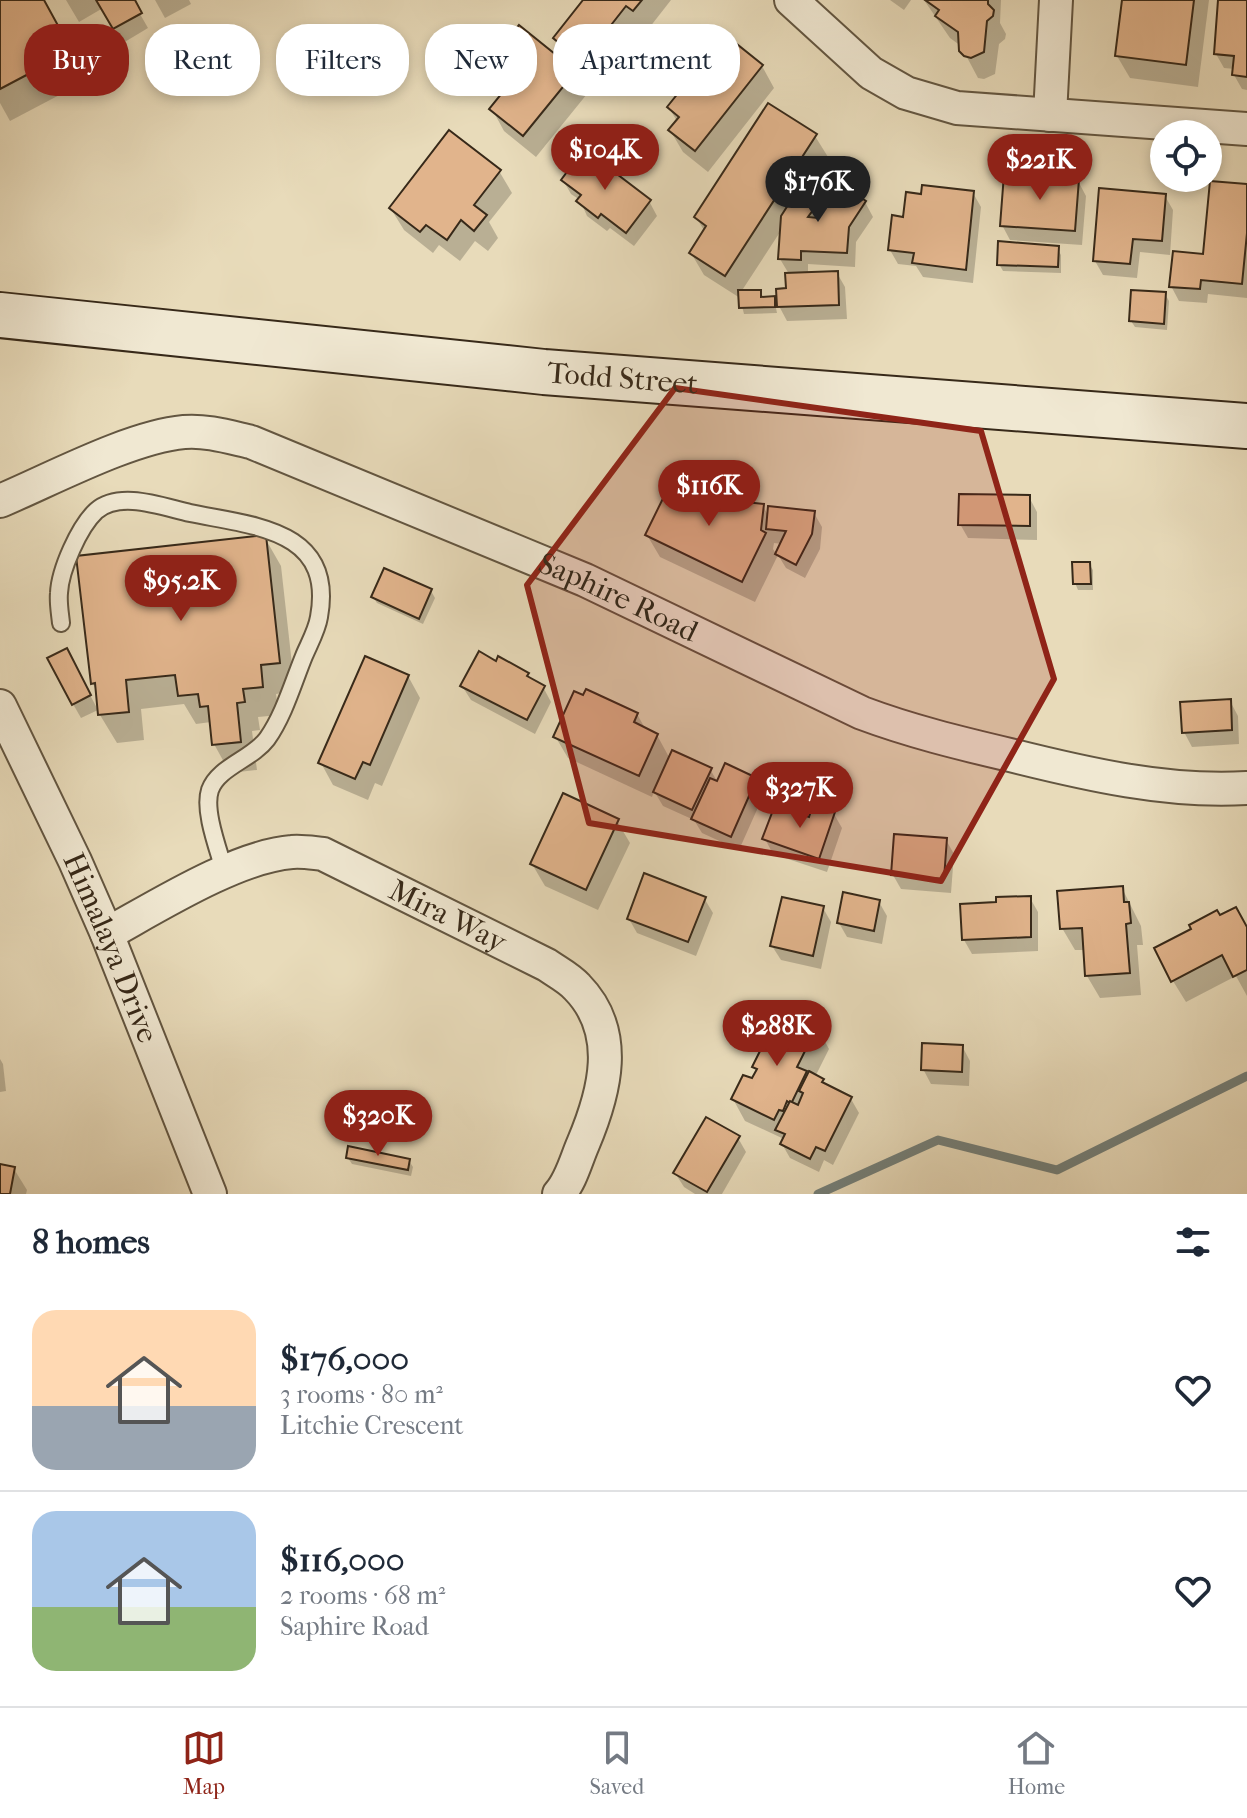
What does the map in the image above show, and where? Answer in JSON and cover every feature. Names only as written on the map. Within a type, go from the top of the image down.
[{"type":"street","points":[[791,0],[871,73],[906,93],[957,108],[1247,129]]},
{"type":"street","points":[[1050,115],[1056,0]]},
{"type":"street","name":"Todd Street","points":[[0,315],[544,372],[1247,426]]},
{"type":"street","name":"Saphire Road","points":[[0,501],[139,442],[184,432],[251,442],[585,580],[862,713],[908,730],[1068,769],[1185,788],[1247,788]]},
{"type":"street","name":"Himalaya Drive","points":[[0,706],[107,934],[210,1194]]},
{"type":"street","name":"Mira Way","points":[[107,934],[177,895],[253,860],[292,852],[323,854],[547,965],[576,985],[596,1011],[605,1044],[605,1076],[596,1115],[559,1194]]},
{"type":"lane","points":[[61,623],[58,595],[70,554],[97,511],[112,503],[138,502],[256,526],[286,535],[307,551],[318,571],[322,593],[319,620],[285,705],[268,737],[253,754],[215,779],[208,794],[208,809],[225,873]]},
{"type":"highlighted area","points":[[675,388],[981,431],[1054,679],[941,881],[589,823],[527,585]]},
{"type":"building","points":[[0,0],[44,0],[57,24],[24,24],[24,76],[0,89]]},
{"type":"building","points":[[96,0],[135,0],[142,13],[122,24],[110,24]]},
{"type":"building","points":[[583,0],[642,0],[633,11],[626,6],[612,24],[564,24]]},
{"type":"building","points":[[925,0],[988,0],[994,10],[987,21],[984,52],[971,58],[964,56],[959,51],[958,32],[935,16],[939,10]]},
{"type":"building","points":[[1122,0],[1194,0],[1186,65],[1115,56]]},
{"type":"building","points":[[1218,0],[1247,0],[1247,77],[1232,75],[1234,56],[1214,54]]},
{"type":"building","points":[[537,40],[553,52],[553,96],[556,96],[523,136],[489,109],[500,96],[537,96]]},
{"type":"building","points":[[740,47],[763,65],[740,94]]},
{"type":"building","points":[[676,96],[738,96],[695,151],[668,130],[679,117],[667,107]]},
{"type":"building","points":[[768,103],[817,134],[725,276],[689,253],[706,226],[694,217]]},
{"type":"building","points":[[449,130],[501,170],[474,205],[487,215],[474,231],[461,220],[447,240],[426,225],[420,232],[389,208]]},
{"type":"building","points":[[584,149],[651,200],[626,233],[601,214],[598,218],[576,201],[581,195],[561,180]]},
{"type":"building","points":[[1048,171],[1068,173],[1068,179],[1079,179],[1075,231],[1000,226],[1004,174],[1047,177]]},
{"type":"building","points":[[1222,182],[1247,184],[1247,233],[1242,284],[1201,280],[1200,289],[1169,287],[1173,251],[1203,254],[1209,192],[1222,192]]},
{"type":"building","points":[[840,184],[866,201],[849,227],[847,253],[801,251],[801,260],[778,259],[781,216],[799,188],[819,202],[808,217],[818,218]]},
{"type":"building","points":[[922,185],[974,191],[966,270],[912,263],[914,253],[888,250],[892,215],[903,217],[906,192],[921,194]]},
{"type":"building","points":[[1099,188],[1166,194],[1162,241],[1133,239],[1130,264],[1093,261]]},
{"type":"building","points":[[998,241],[1059,246],[1058,267],[997,265]]},
{"type":"building","points":[[838,271],[839,305],[777,307],[776,289],[786,288],[785,273]]},
{"type":"building","points":[[738,290],[761,290],[761,297],[775,296],[775,307],[739,308]]},
{"type":"building","points":[[1131,290],[1166,292],[1164,324],[1129,321]]},
{"type":"building","points":[[674,476],[726,505],[727,500],[764,504],[761,530],[766,533],[742,582],[645,535]]},
{"type":"building","points":[[959,494],[1030,495],[1030,526],[958,525]]},
{"type":"building","points":[[768,506],[815,511],[812,534],[796,565],[775,554],[786,531],[766,529]]},
{"type":"building","points":[[266,535],[280,663],[261,665],[263,687],[243,689],[245,702],[237,703],[241,742],[212,745],[208,706],[200,707],[198,694],[178,696],[175,675],[126,680],[129,712],[98,715],[95,683],[91,684],[76,556]]},
{"type":"building","points":[[1072,562],[1090,562],[1091,584],[1073,584]]},
{"type":"building","points":[[384,568],[432,589],[419,619],[371,597]]},
{"type":"building","points":[[67,648],[91,695],[72,705],[47,658]]},
{"type":"building","points":[[479,651],[496,661],[498,656],[545,686],[527,720],[460,686]]},
{"type":"building","points":[[365,656],[409,675],[370,765],[363,762],[355,779],[318,763]]},
{"type":"building","points":[[586,689],[638,713],[634,722],[658,734],[639,776],[553,737],[574,691],[583,695]]},
{"type":"building","points":[[1231,699],[1232,730],[1182,733],[1180,702]]},
{"type":"building","points":[[672,750],[712,768],[692,810],[653,792]]},
{"type":"building","points":[[725,763],[757,778],[731,837],[691,819],[710,778],[717,781]]},
{"type":"building","points":[[563,793],[619,819],[586,890],[530,864]]},
{"type":"building","points":[[775,805],[809,817],[813,805],[835,812],[819,859],[762,839]]},
{"type":"building","points":[[894,834],[947,838],[944,879],[891,875]]},
{"type":"building","points":[[644,873],[706,897],[688,942],[627,919]]},
{"type":"building","points":[[1123,886],[1124,902],[1129,902],[1131,923],[1126,924],[1130,973],[1085,976],[1082,928],[1060,929],[1057,891]]},
{"type":"building","points":[[843,892],[880,900],[874,931],[837,923]]},
{"type":"building","points":[[1031,896],[1031,937],[962,940],[960,904],[996,902],[996,897]]},
{"type":"building","points":[[782,897],[824,906],[813,956],[770,946]]},
{"type":"building","points":[[1236,907],[1247,927],[1247,970],[1233,977],[1222,955],[1171,982],[1154,948],[1191,929],[1189,925],[1217,910],[1220,915]]},
{"type":"building","points":[[785,1009],[818,1025],[797,1067],[807,1071],[791,1104],[787,1101],[774,1120],[731,1099],[743,1075],[752,1078],[757,1069],[752,1067]]},
{"type":"building","points":[[922,1043],[963,1045],[962,1072],[921,1070]]},
{"type":"building","points":[[809,1071],[824,1079],[822,1082],[852,1097],[825,1151],[816,1147],[810,1159],[780,1144],[785,1134],[775,1130],[790,1101],[798,1105],[803,1093],[799,1091]]},
{"type":"building","points":[[706,1117],[740,1136],[707,1192],[673,1173]]},
{"type":"building","points":[[348,1146],[410,1159],[408,1170],[346,1158]]},
{"type":"building","points":[[0,1164],[15,1167],[10,1194],[0,1194]]},
{"type":"waterway","points":[[818,1194],[938,1140],[1057,1170],[1247,1076]]}]
